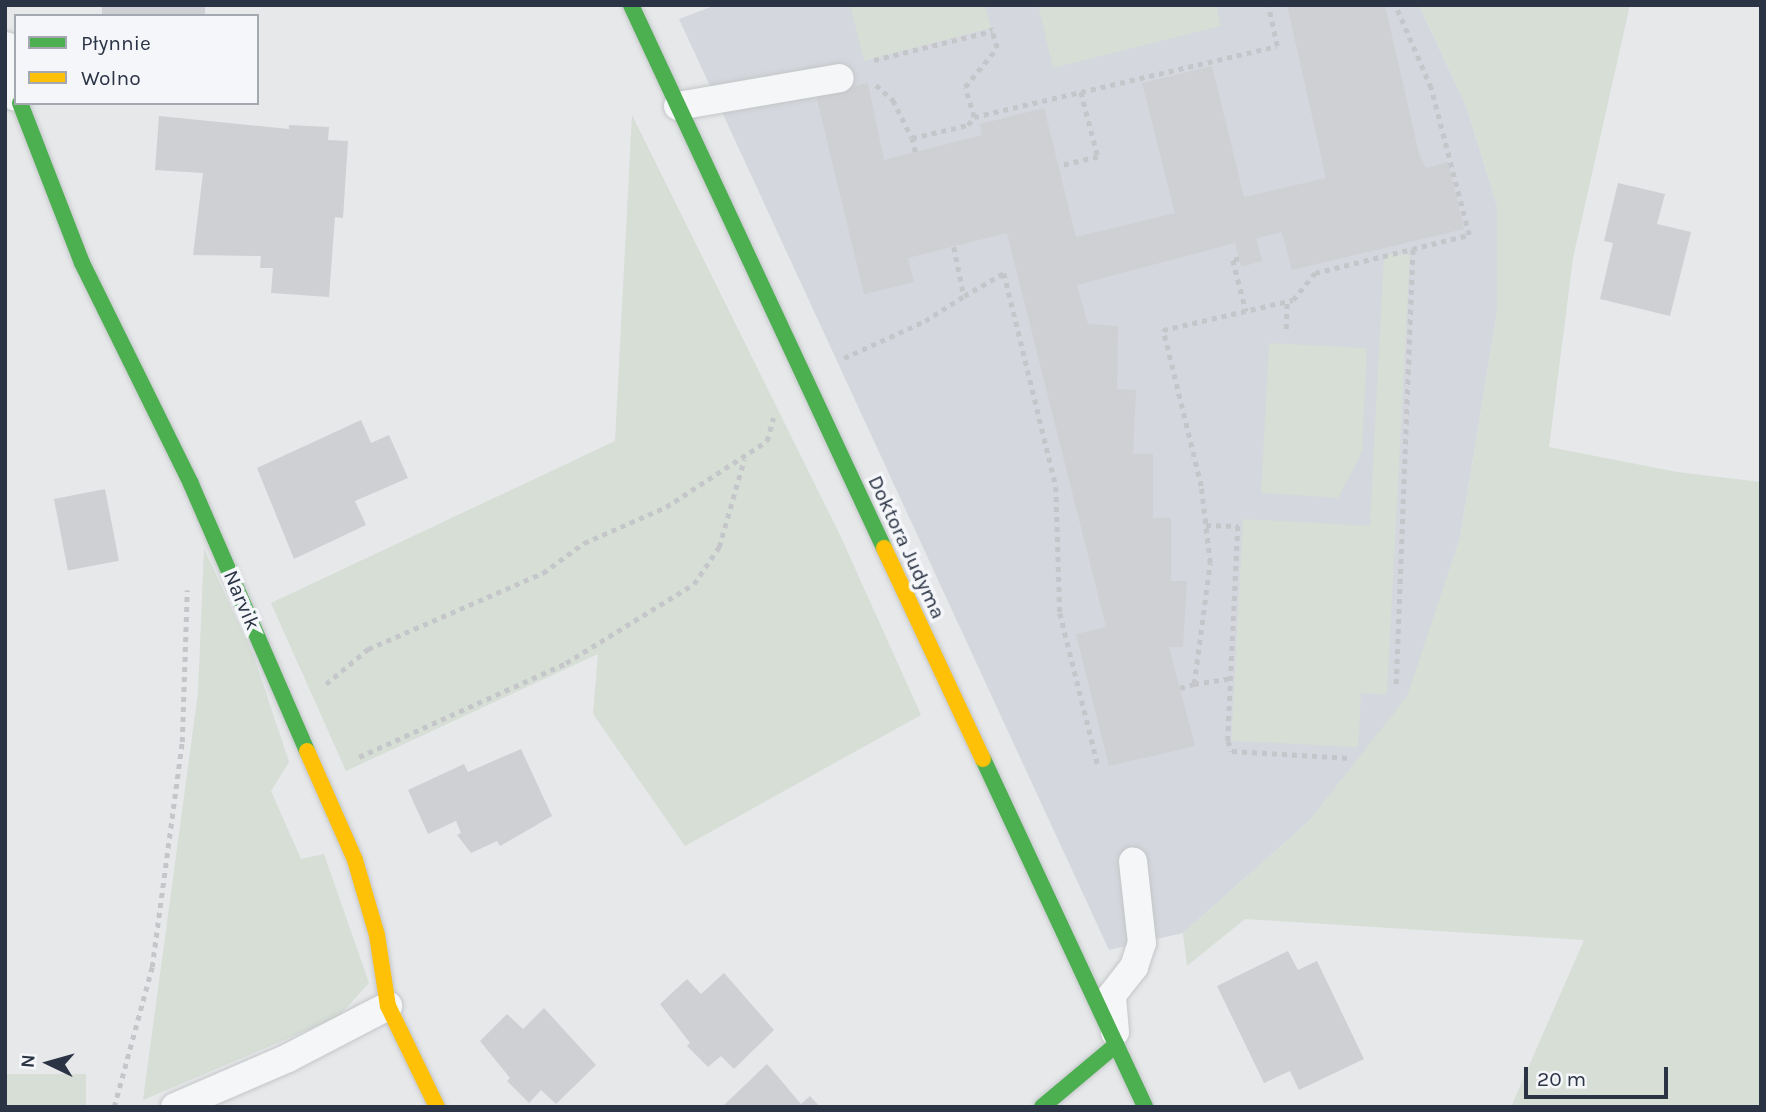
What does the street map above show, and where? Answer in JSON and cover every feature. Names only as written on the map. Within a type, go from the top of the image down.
[{"type":"street","name":"Doktora Judyma","points":[[631,5],[1145,1107]]},
{"type":"street","points":[[5,51],[14,85]]},
{"type":"street","name":"Narvik","points":[[21,105],[82,262],[191,484],[355,860],[377,935],[388,1006],[437,1107]]},
{"type":"street","points":[[1042,1107],[1115,1045]]},
{"type":"lane","points":[[678,106],[840,78]]},
{"type":"lane","points":[[1115,1045],[1112,995],[1134,967],[1142,943],[1133,861]]},
{"type":"lane","points":[[175,1107],[288,1058],[388,1006]]},
{"type":"path","points":[[912,138],[968,125],[974,117],[1277,46],[1268,5]]},
{"type":"path","points":[[1194,684],[1210,563],[1201,486],[1163,330],[1287,302],[1315,273],[1469,236],[1431,88],[1395,5]]},
{"type":"path","points":[[867,62],[992,30],[997,48],[965,87],[974,117]]},
{"type":"path","points":[[871,81],[893,100],[912,138],[915,152]]},
{"type":"path","points":[[1059,166],[1098,156],[1081,92]]},
{"type":"path","points":[[954,247],[964,296]]},
{"type":"path","points":[[1396,684],[1413,249]]},
{"type":"path","points":[[1239,259],[1233,260],[1246,311]]},
{"type":"path","points":[[838,360],[925,321],[1004,273],[1056,487],[1060,613],[1098,765]]},
{"type":"path","points":[[1286,329],[1287,302]]},
{"type":"path","points":[[318,690],[368,649],[543,573],[584,543],[666,508],[744,460],[766,441],[774,415]]},
{"type":"path","points":[[352,761],[566,663],[694,584],[719,547],[744,460]]},
{"type":"path","points":[[1206,525],[1238,527],[1228,741],[1232,751],[1350,758]]},
{"type":"path","points":[[114,1107],[152,967],[182,742],[188,579]]},
{"type":"path","points":[[1180,688],[1231,678]]},
{"type":"shaded area","points":[[716,5],[1419,5],[1467,108],[1497,206],[1497,312],[1460,538],[1408,696],[1309,821],[1183,933],[1109,950],[679,19]]},
{"type":"shaded area","points":[[850,5],[985,5],[991,28],[864,61]]},
{"type":"shaded area","points":[[1038,5],[1216,5],[1221,26],[1053,68]]},
{"type":"shaded area","points":[[1419,5],[1630,5],[1573,258],[1549,447],[1677,472],[1761,482],[1761,1107],[1511,1107],[1584,940],[1245,919],[1187,966],[1183,933],[1309,821],[1407,696],[1460,538],[1497,312],[1497,206],[1467,108]]},
{"type":"shaded area","points":[[632,115],[840,535],[921,715],[685,846],[593,714],[598,654],[346,771],[271,603],[615,441]]},
{"type":"shaded area","points":[[1384,254],[1410,255],[1387,694],[1361,693]]},
{"type":"shaded area","points":[[1269,343],[1367,348],[1362,452],[1338,498],[1261,493]]},
{"type":"shaded area","points":[[1243,519],[1370,526],[1358,747],[1231,741]]},
{"type":"shaded area","points":[[204,549],[253,654],[289,762],[271,791],[301,859],[324,854],[369,983],[338,1017],[143,1100],[198,693]]},
{"type":"shaded area","points":[[5,1074],[86,1074],[86,1107],[5,1107]]},
{"type":"building","points":[[102,5],[205,5],[205,14],[102,14]]},
{"type":"building","points":[[1287,5],[1385,5],[1419,154],[1426,168],[1448,162],[1464,229],[1292,270],[1282,232],[1256,238],[1262,261],[1241,267],[1235,243],[1077,285],[1088,324],[1118,326],[1117,389],[1136,390],[1133,454],[1153,454],[1153,518],[1171,518],[1171,581],[1187,581],[1183,647],[1169,647],[1195,746],[1109,766],[1076,634],[1106,627],[1007,233],[908,258],[914,282],[864,294],[816,95],[868,83],[884,160],[982,135],[980,124],[1044,108],[1076,237],[1175,213],[1142,83],[1212,66],[1244,197],[1326,178]]},
{"type":"building","points":[[159,116],[289,129],[289,125],[329,127],[328,140],[348,141],[343,218],[335,217],[329,297],[271,293],[273,268],[260,268],[261,256],[193,255],[203,173],[155,170]]},
{"type":"building","points":[[1618,183],[1665,194],[1657,224],[1691,232],[1670,316],[1600,299],[1613,243],[1604,241]]},
{"type":"building","points":[[361,420],[371,443],[389,435],[408,478],[355,501],[366,525],[294,559],[257,468]]},
{"type":"building","points":[[105,489],[119,561],[68,571],[54,499]]},
{"type":"building","points":[[521,749],[552,816],[500,846],[497,841],[471,853],[457,835],[461,833],[456,821],[428,834],[408,790],[464,764],[468,772]]},
{"type":"building","points":[[1288,951],[1298,970],[1317,961],[1364,1059],[1299,1090],[1290,1071],[1264,1083],[1217,986]]},
{"type":"building","points":[[724,973],[774,1030],[734,1069],[721,1056],[708,1067],[687,1046],[690,1043],[660,1004],[687,979],[701,994]]},
{"type":"building","points":[[544,1008],[596,1065],[556,1104],[541,1090],[529,1103],[507,1081],[510,1078],[480,1041],[507,1014],[523,1029]]},
{"type":"building","points":[[767,1064],[801,1104],[810,1096],[820,1107],[722,1107]]},
{"type":"traffic: fast","points":[[631,5],[884,548]]},
{"type":"traffic: fast","points":[[21,105],[82,263],[191,484],[307,751]]},
{"type":"traffic: fast","points":[[983,759],[1145,1107]]},
{"type":"traffic: fast","points":[[1042,1107],[1116,1045]]},
{"type":"traffic: slow","points":[[884,548],[983,759]]},
{"type":"traffic: slow","points":[[307,751],[355,860],[377,935],[388,1006],[437,1107]]}]
